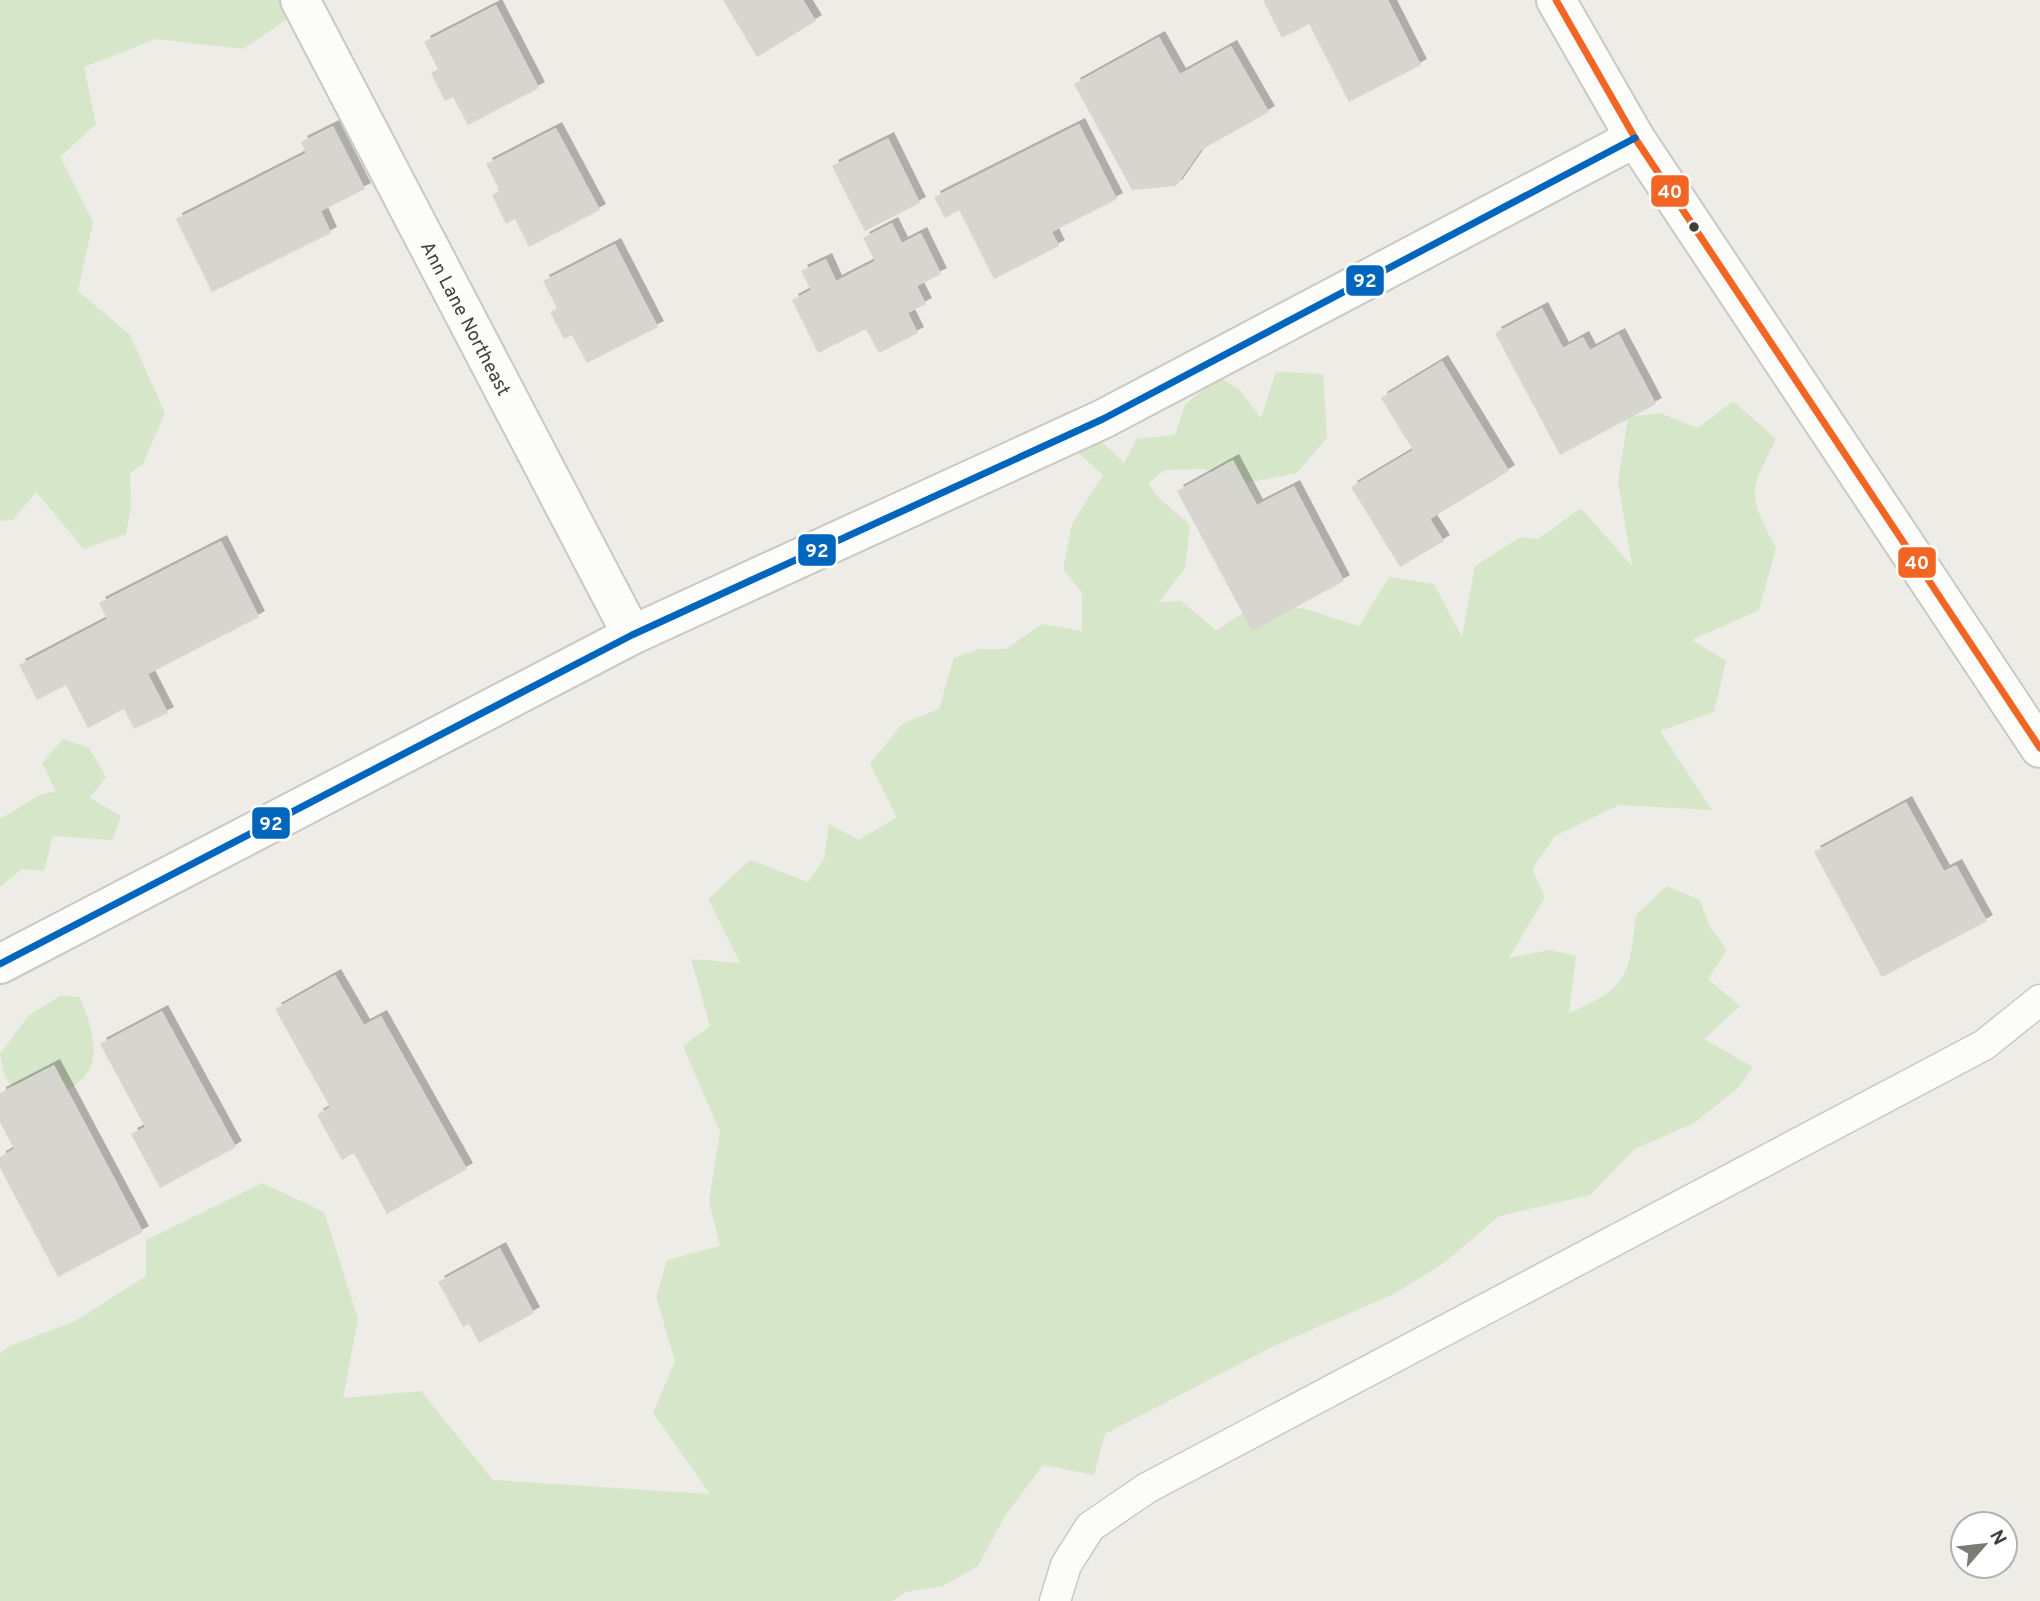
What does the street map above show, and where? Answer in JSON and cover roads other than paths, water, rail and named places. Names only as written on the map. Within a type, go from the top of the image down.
[{"type":"street","name":"Ann Lane Northeast","points":[[300,0],[632,635]]},
{"type":"street","points":[[1556,0],[1635,138],[2040,748]]},
{"type":"street","points":[[0,964],[632,635],[1102,419],[1635,138]]},
{"type":"lane","points":[[1055,1601],[1066,1565],[1090,1527],[1147,1488],[1984,1045],[2040,1000]]}]
